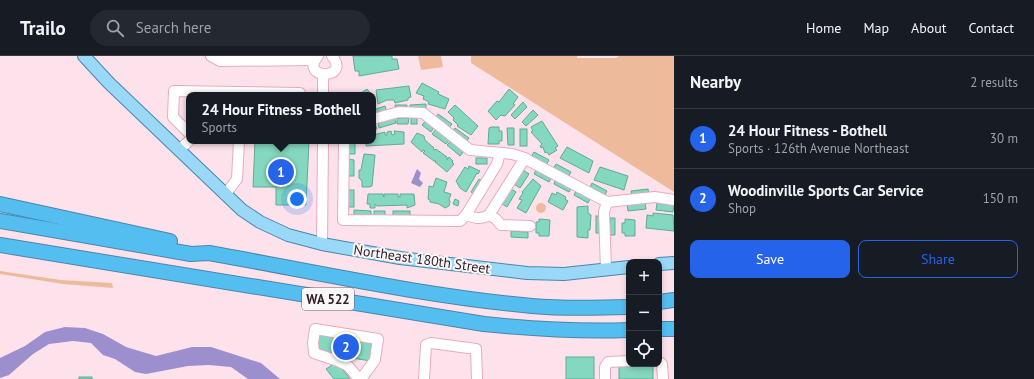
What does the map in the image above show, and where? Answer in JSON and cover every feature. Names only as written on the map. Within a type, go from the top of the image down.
[{"type":"highway","points":[[0,204],[191,246],[209,253]]},
{"type":"highway","name":"WA 522","points":[[0,221],[192,254],[209,253],[430,293],[532,306],[596,308],[626,306]]},
{"type":"highway","name":"WA 522","points":[[0,245],[484,324],[540,330],[586,332],[626,330]]},
{"type":"highway","points":[[662,302],[674,300]]},
{"type":"highway","points":[[662,306],[674,306]]},
{"type":"highway","points":[[662,329],[674,329]]},
{"type":"main road","name":"Northeast 180th Street","points":[[84,56],[226,196],[260,222],[288,235],[322,244],[400,258],[527,273],[564,274],[626,267]]},
{"type":"main road","points":[[662,264],[674,263]]},
{"type":"street","points":[[212,57],[220,61],[316,58],[316,70],[323,75],[329,74],[334,70],[336,63],[332,56]]},
{"type":"street","points":[[323,75],[323,92]]},
{"type":"street","points":[[186,130],[174,117],[174,91],[207,92]]},
{"type":"street","points":[[376,118],[399,112],[422,113],[470,150],[500,153],[525,158],[607,202],[655,198],[674,200]]},
{"type":"street","points":[[179,150],[186,144]]},
{"type":"street","points":[[226,196],[237,179],[239,144]]},
{"type":"street","points":[[322,244],[323,144]]},
{"type":"street","points":[[344,144],[342,220],[460,221],[466,215],[497,164],[500,153]]},
{"type":"street","points":[[466,215],[477,219],[484,218],[489,215],[525,158]]},
{"type":"street","points":[[606,270],[604,212],[607,202]]},
{"type":"street","points":[[489,215],[496,219],[501,225],[530,226]]},
{"type":"street","points":[[315,329],[378,339],[375,360],[360,379],[348,366],[314,353],[313,343],[315,329]]},
{"type":"street","points":[[424,379],[426,345],[432,344],[476,349],[477,379]]},
{"type":"street","points":[[604,379],[605,367],[608,362],[626,361]]},
{"type":"street","points":[[662,364],[663,379]]},
{"type":"shaded area","points":[[418,56],[441,56],[443,67],[421,70]]},
{"type":"shaded area","points":[[471,56],[577,56],[577,58],[616,58],[619,56],[674,56],[674,192],[471,63]]},
{"type":"shaded area","points":[[417,169],[421,173],[419,179],[423,183],[420,187],[411,183]]},
{"type":"shaded area","points":[[539,203],[543,203],[545,204],[545,212],[539,213],[536,210],[536,206]]},
{"type":"shaded area","points":[[0,271],[61,280],[112,283],[113,288],[63,284],[0,274]]},
{"type":"shaded area","points":[[65,327],[85,328],[103,334],[126,347],[156,356],[192,347],[211,347],[261,363],[280,379],[248,379],[231,367],[209,365],[188,366],[146,374],[135,372],[115,359],[103,355],[91,343],[73,341],[49,344],[33,354],[9,375],[0,378],[0,358],[25,346],[45,332]]},
{"type":"building","points":[[353,56],[392,56],[392,59],[397,59],[399,69],[359,76],[359,71],[355,71]]},
{"type":"building","points":[[422,83],[439,92],[438,94],[449,99],[445,109],[428,104],[429,102],[423,99],[424,96],[416,93]]},
{"type":"building","points":[[409,86],[411,97],[408,98],[408,100],[395,103],[394,100],[387,100],[378,104],[376,90]]},
{"type":"building","points":[[367,89],[370,92],[362,92]]},
{"type":"building","points":[[509,89],[518,97],[513,104],[515,105],[505,116],[501,115],[496,120],[488,111],[497,101],[499,102]]},
{"type":"building","points":[[523,102],[527,107],[515,119],[511,115]]},
{"type":"building","points":[[426,104],[426,111],[410,111],[410,105]]},
{"type":"building","points":[[395,105],[407,105],[407,111],[396,111]]},
{"type":"building","points":[[455,105],[478,126],[471,135],[457,126],[458,125],[453,120],[454,118],[448,112]]},
{"type":"building","points":[[385,106],[387,112],[376,115],[376,109]]},
{"type":"building","points":[[533,110],[538,115],[526,126],[522,122]]},
{"type":"building","points":[[438,114],[452,124],[448,129],[435,119]]},
{"type":"building","points":[[394,117],[396,123],[379,128],[378,122]]},
{"type":"building","points":[[397,118],[409,118],[408,124],[397,124]]},
{"type":"building","points":[[411,118],[417,118],[417,124],[411,124]]},
{"type":"building","points":[[426,120],[434,127],[431,132],[422,125]]},
{"type":"building","points":[[542,121],[558,146],[555,148],[557,150],[549,155],[547,152],[545,153],[543,147],[541,148],[540,146],[542,144],[531,132],[533,131],[531,127]]},
{"type":"building","points":[[499,127],[499,131],[502,131],[502,141],[499,141],[499,144],[488,144],[489,128]]},
{"type":"building","points":[[455,128],[469,138],[465,143],[451,132]]},
{"type":"building","points":[[507,128],[514,128],[514,145],[508,145]]},
{"type":"building","points":[[436,129],[450,139],[446,144],[432,134]]},
{"type":"building","points":[[520,129],[527,129],[527,146],[520,146]]},
{"type":"building","points":[[391,131],[392,135],[395,134],[394,131],[404,132],[404,144],[366,146],[366,144],[376,144],[376,134],[385,132],[385,135],[387,135],[387,132]]},
{"type":"building","points":[[417,133],[424,136],[425,140],[434,148],[433,149],[436,149],[447,157],[447,160],[449,157],[453,161],[452,162],[454,164],[447,172],[435,162],[436,161],[423,153],[425,151],[423,150],[422,152],[411,142]]},
{"type":"building","points":[[451,141],[464,151],[460,156],[447,145]]},
{"type":"building","points":[[255,144],[309,144],[306,205],[276,205],[276,187],[253,187]]},
{"type":"building","points":[[349,144],[355,144],[355,154],[348,154]]},
{"type":"building","points":[[567,147],[593,161],[589,173],[560,158]]},
{"type":"building","points":[[534,152],[549,160],[546,165],[531,157]]},
{"type":"building","points":[[364,154],[375,155],[372,186],[369,187],[362,187],[362,181],[359,178],[359,170],[361,170]]},
{"type":"building","points":[[476,158],[487,158],[487,164],[476,164]]},
{"type":"building","points":[[348,159],[354,160],[354,176],[348,176]]},
{"type":"building","points":[[556,164],[571,172],[568,177],[553,169]]},
{"type":"building","points":[[469,166],[480,171],[478,174],[477,173],[466,192],[460,188],[456,181],[465,167],[468,169]]},
{"type":"building","points":[[600,167],[628,176],[624,190],[594,180]]},
{"type":"building","points":[[537,168],[552,176],[549,182],[534,174]]},
{"type":"building","points":[[523,170],[529,174],[520,188],[514,184]]},
{"type":"building","points":[[436,178],[447,182],[444,192],[451,194],[449,206],[445,208],[439,204],[430,202],[428,199],[429,186],[433,187]]},
{"type":"building","points":[[479,179],[484,182],[475,195],[471,192]]},
{"type":"building","points":[[533,179],[541,186],[526,213],[517,208],[522,200],[519,199],[523,193],[522,192]]},
{"type":"building","points":[[556,179],[572,187],[569,192],[554,184]]},
{"type":"building","points":[[592,183],[607,191],[604,197],[589,189]]},
{"type":"building","points":[[511,189],[516,192],[507,207],[502,204]]},
{"type":"building","points":[[577,189],[591,197],[588,203],[574,195]]},
{"type":"building","points":[[648,189],[649,195],[632,197],[631,191]]},
{"type":"building","points":[[348,190],[354,190],[354,207],[348,207]]},
{"type":"building","points":[[557,192],[566,197],[565,199],[568,201],[563,210],[548,202],[552,193],[556,195]]},
{"type":"building","points":[[368,194],[383,194],[384,197],[384,194],[398,194],[398,197],[400,197],[400,194],[414,194],[415,205],[407,208],[407,205],[377,206],[375,204],[375,208],[370,208],[370,204],[367,204]]},
{"type":"building","points":[[455,199],[459,201],[458,206],[453,204]]},
{"type":"building","points":[[645,202],[646,209],[628,211],[627,204]]},
{"type":"building","points":[[657,203],[674,205],[673,212],[656,210]]},
{"type":"building","points":[[588,206],[588,213],[591,215],[588,238],[577,237],[577,207]]},
{"type":"building","points":[[354,210],[371,211],[371,217],[354,217]]},
{"type":"building","points":[[374,211],[385,211],[385,217],[374,217]]},
{"type":"building","points":[[393,211],[410,211],[410,217],[393,217]]},
{"type":"building","points":[[653,213],[673,215],[674,231],[646,228],[647,215],[653,216]]},
{"type":"building","points":[[596,216],[602,216],[602,233],[596,233]]},
{"type":"building","points":[[610,218],[615,218],[615,235],[609,235]]},
{"type":"building","points":[[539,219],[550,220],[549,236],[539,236],[539,233],[536,233],[536,222],[539,222]]},
{"type":"building","points":[[625,219],[635,220],[635,236],[625,236],[625,233],[622,233],[622,223],[625,223]]},
{"type":"building","points":[[511,231],[528,232],[528,238],[511,237]]},
{"type":"building","points":[[318,332],[374,341],[371,361],[319,353],[316,343]]},
{"type":"building","points":[[566,357],[594,357],[594,379],[566,379]]},
{"type":"building","points":[[337,362],[350,379],[334,379],[326,369]]},
{"type":"building","points":[[619,366],[653,367],[653,379],[619,379]]},
{"type":"building","points":[[79,377],[92,377],[92,379],[79,379]]},
{"type":"place","name":"24 Hour Fitness - Bothell","points":[[281,172]]},
{"type":"place","name":"Woodinville Sports Car Service","points":[[346,347]]}]
